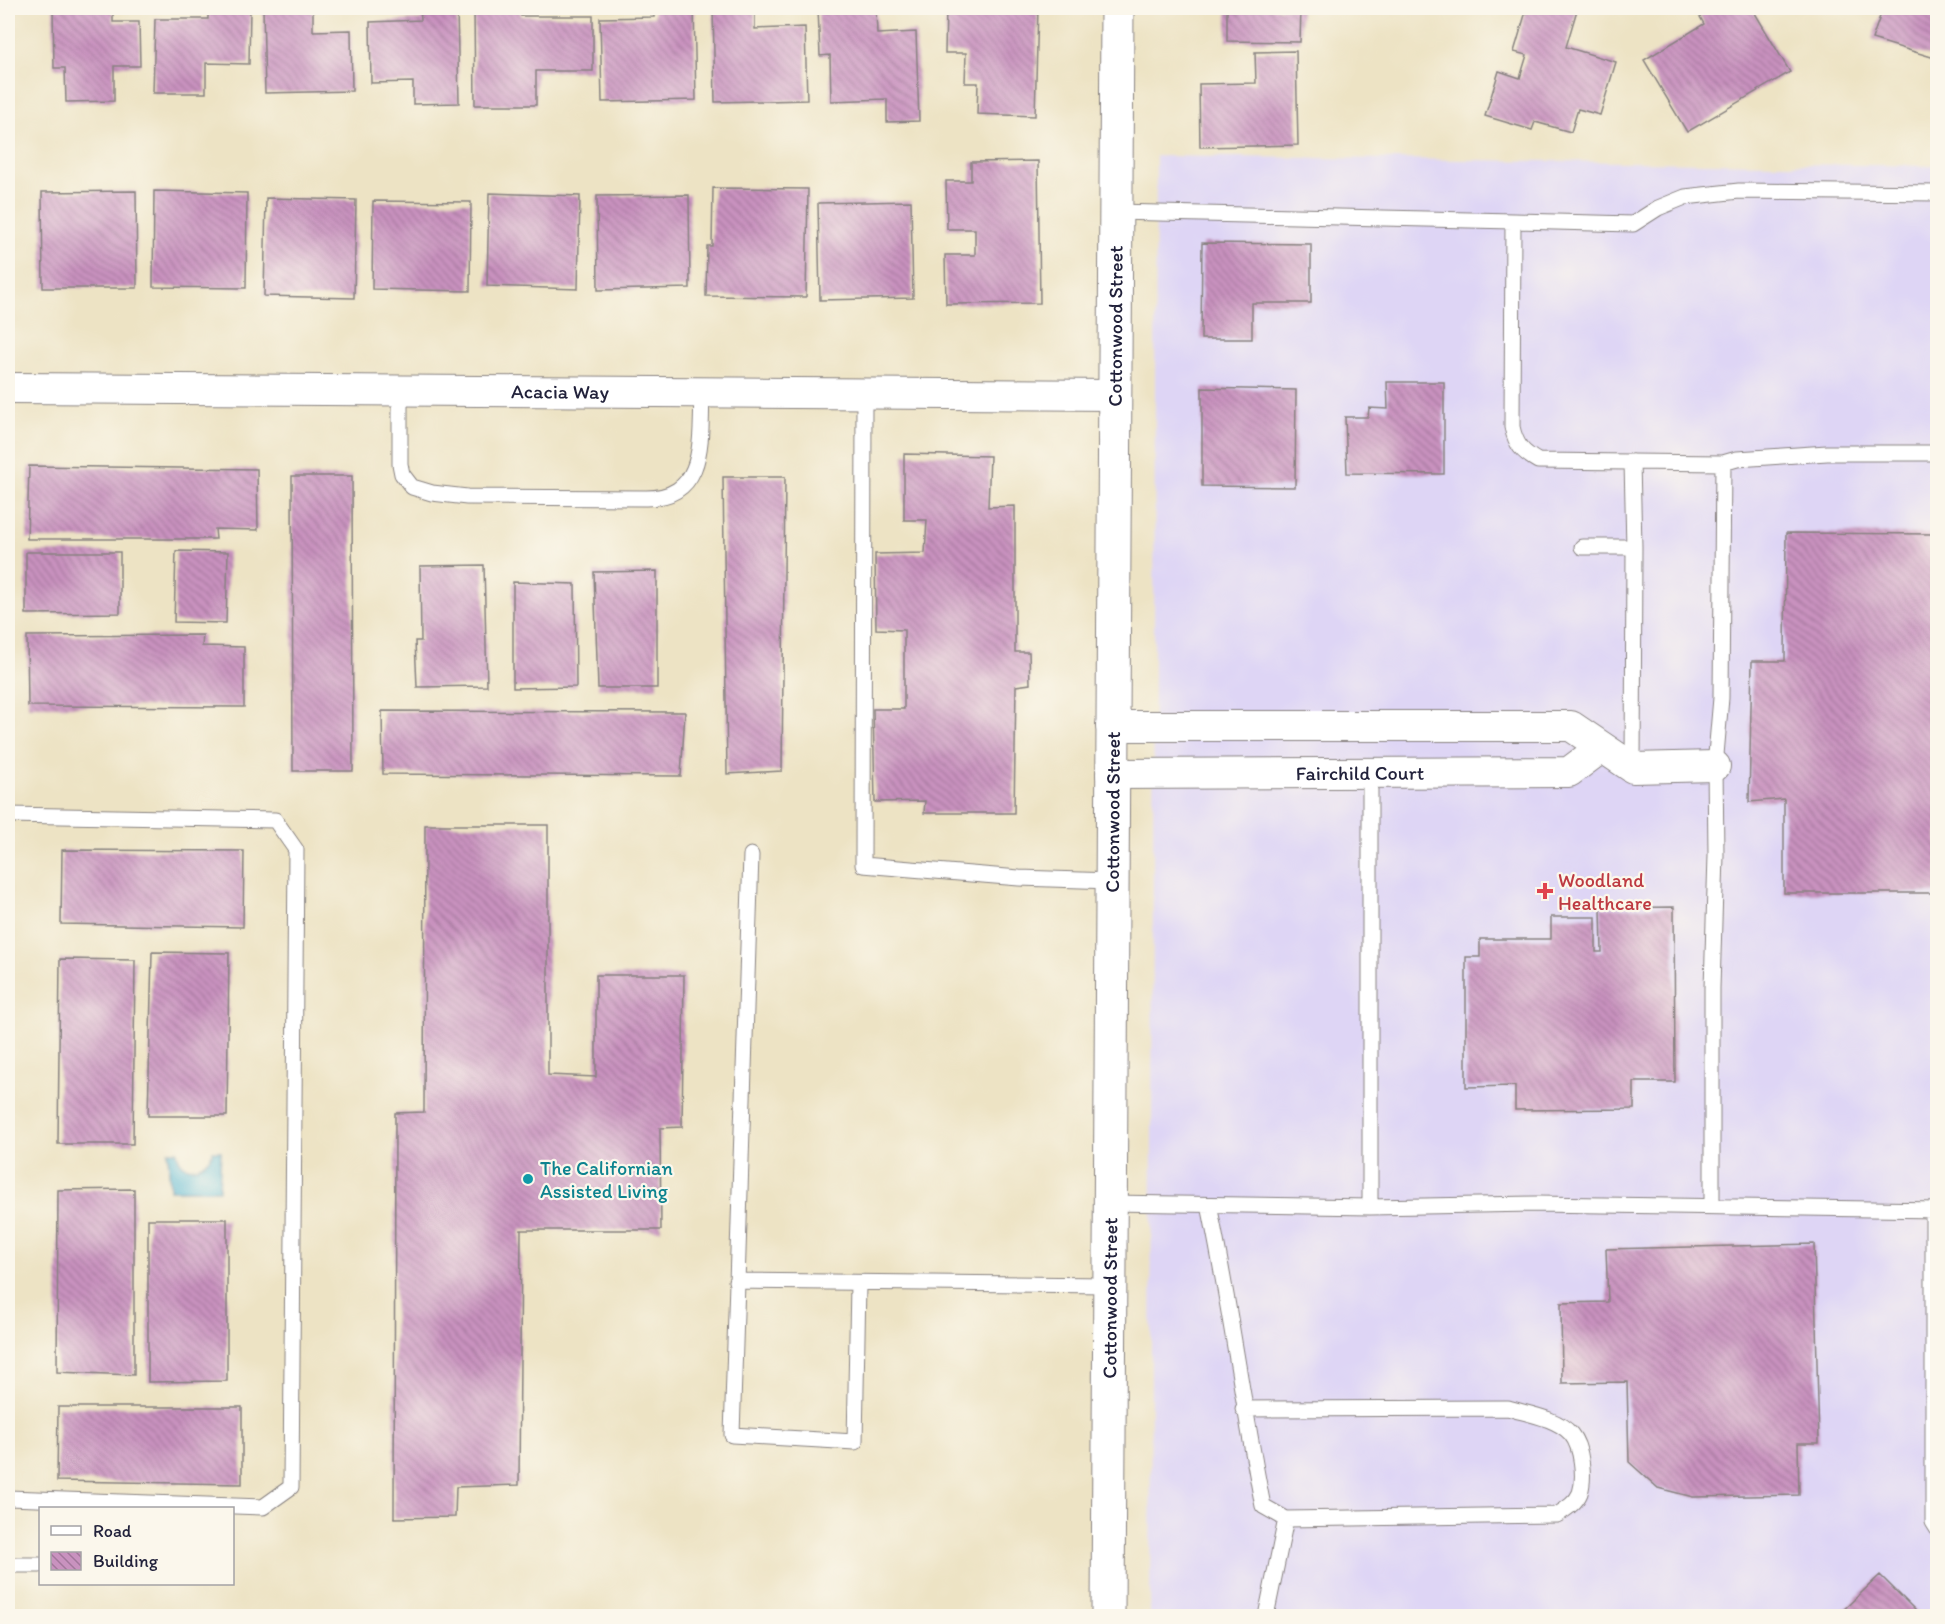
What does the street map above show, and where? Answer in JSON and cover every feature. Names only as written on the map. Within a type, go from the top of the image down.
[{"type":"street","name":"Cottonwood Street","points":[[1108,1617],[1111,726],[1117,8]]},
{"type":"street","name":"Acacia Way","points":[[8,388],[1114,395]]},
{"type":"street","points":[[1111,726],[1571,726],[1633,768],[1714,766]]},
{"type":"street","name":"Fairchild Court","points":[[1111,774],[1569,772],[1602,748]]},
{"type":"lane","points":[[1115,212],[1633,224],[1658,208],[1685,197],[1739,191],[1938,193]]},
{"type":"lane","points":[[1513,221],[1512,427],[1515,440],[1523,453],[1538,461],[1723,463],[1737,459],[1827,453],[1938,453]]},
{"type":"lane","points":[[400,391],[400,464],[402,474],[412,487],[432,493],[467,497],[634,498],[657,498],[671,494],[682,488],[692,476],[698,456],[702,391]]},
{"type":"lane","points":[[864,392],[863,865],[1019,878],[1112,881]]},
{"type":"lane","points":[[1632,462],[1633,768]]},
{"type":"lane","points":[[1712,1206],[1712,988],[1716,855],[1714,766],[1721,698],[1723,463]]},
{"type":"lane","points":[[1582,547],[1634,547]]},
{"type":"lane","points":[[1370,774],[1370,1206]]},
{"type":"lane","points":[[8,815],[275,820],[296,850],[291,1488],[263,1507],[8,1498]]},
{"type":"lane","points":[[751,855],[732,1435],[855,1442],[858,1284]]},
{"type":"lane","points":[[1109,1203],[1370,1206],[1536,1204],[1935,1210],[1933,1522],[1938,1530]]},
{"type":"lane","points":[[1209,1205],[1229,1303],[1243,1408],[1263,1506],[1286,1519],[1557,1515],[1572,1504],[1580,1493],[1582,1478],[1578,1448],[1572,1435],[1562,1426],[1508,1408],[1243,1408]]},
{"type":"lane","points":[[736,1281],[1109,1285]]},
{"type":"lane","points":[[1266,1617],[1286,1519]]},
{"type":"lane","points":[[8,1565],[39,1565]]},
{"type":"shaded area","name":"Woodland Healthcare","points":[[1156,156],[1937,166],[1937,1616],[1150,1616]]},
{"type":"water","points":[[168,1151],[177,1151],[182,1164],[193,1168],[205,1163],[213,1151],[221,1151],[219,1190],[170,1190]]},
{"type":"building","points":[[53,8],[113,8],[113,22],[139,22],[140,66],[114,66],[114,101],[66,102],[65,68],[54,68]]},
{"type":"building","points":[[208,8],[250,8],[249,64],[206,63],[206,93],[153,93],[155,19],[208,19]]},
{"type":"building","points":[[263,8],[313,8],[313,31],[351,30],[352,91],[265,93]]},
{"type":"building","points":[[420,8],[457,8],[459,103],[413,104],[413,82],[371,83],[370,22],[421,20]]},
{"type":"building","points":[[474,8],[521,8],[521,16],[593,16],[593,71],[536,71],[536,105],[475,105]]},
{"type":"building","points":[[654,8],[694,8],[696,100],[602,102],[600,18],[654,17]]},
{"type":"building","points":[[713,8],[755,8],[755,29],[805,27],[807,100],[715,102]]},
{"type":"building","points":[[818,8],[876,8],[877,34],[916,32],[919,121],[887,122],[887,99],[831,101],[830,55],[820,56]]},
{"type":"building","points":[[946,8],[1038,8],[1035,116],[977,114],[978,83],[965,83],[966,53],[945,53]]},
{"type":"building","points":[[1227,8],[1301,8],[1300,42],[1227,41]]},
{"type":"building","points":[[1527,8],[1577,10],[1566,47],[1616,62],[1600,115],[1578,109],[1571,132],[1535,122],[1532,130],[1485,116],[1499,71],[1520,78],[1527,55],[1514,52]]},
{"type":"building","points":[[1695,8],[1752,8],[1790,72],[1687,132],[1644,60],[1704,24]]},
{"type":"building","points":[[1883,8],[1938,8],[1938,59],[1872,39]]},
{"type":"building","points":[[1296,51],[1298,145],[1200,147],[1199,84],[1256,83],[1255,52]]},
{"type":"building","points":[[1038,161],[1040,303],[946,304],[945,255],[975,255],[975,229],[947,229],[946,181],[971,181],[971,162]]},
{"type":"building","points":[[713,188],[808,189],[806,297],[706,296],[707,246],[712,246]]},
{"type":"building","points":[[136,191],[137,288],[43,288],[42,192]]},
{"type":"building","points":[[154,191],[247,193],[246,288],[153,287]]},
{"type":"building","points":[[489,193],[580,196],[578,289],[487,286]]},
{"type":"building","points":[[689,195],[690,288],[598,290],[597,196]]},
{"type":"building","points":[[266,198],[356,200],[354,298],[264,296]]},
{"type":"building","points":[[373,201],[471,202],[470,291],[372,289]]},
{"type":"building","points":[[911,201],[913,298],[820,300],[818,203]]},
{"type":"building","points":[[1202,243],[1311,244],[1311,303],[1252,303],[1252,339],[1201,339]]},
{"type":"building","points":[[1387,382],[1444,382],[1444,474],[1347,473],[1345,417],[1368,417],[1369,408],[1388,409]]},
{"type":"building","points":[[1202,388],[1296,390],[1295,487],[1202,486]]},
{"type":"building","points":[[904,454],[990,456],[988,507],[1015,506],[1015,652],[1029,652],[1030,684],[1016,686],[1014,813],[924,813],[925,801],[875,802],[873,709],[904,709],[904,630],[876,629],[875,554],[925,553],[927,520],[904,520]]},
{"type":"building","points":[[29,466],[257,469],[258,530],[215,529],[216,539],[27,539]]},
{"type":"building","points":[[292,476],[352,476],[353,771],[293,771]]},
{"type":"building","points":[[723,477],[785,477],[782,771],[727,774]]},
{"type":"building","points":[[1786,533],[1938,534],[1938,893],[1784,893],[1784,799],[1749,802],[1752,661],[1785,661]]},
{"type":"building","points":[[176,551],[228,552],[226,623],[174,622]]},
{"type":"building","points":[[26,552],[120,552],[120,613],[26,614]]},
{"type":"building","points":[[484,565],[487,686],[417,687],[415,641],[421,641],[420,566]]},
{"type":"building","points":[[657,571],[657,688],[598,688],[594,572]]},
{"type":"building","points":[[513,582],[575,584],[576,687],[513,688]]},
{"type":"building","points":[[203,635],[202,646],[244,647],[244,707],[28,706],[27,636]]},
{"type":"building","points":[[382,711],[685,712],[681,776],[383,774]]},
{"type":"building","name":"The Californian Assisted Living","points":[[425,825],[548,825],[548,1075],[596,1077],[596,975],[684,975],[682,1127],[660,1128],[661,1230],[521,1230],[519,1485],[456,1487],[455,1517],[394,1518],[395,1113],[424,1112]]},
{"type":"building","points":[[62,850],[244,851],[243,927],[61,924]]},
{"type":"building","points":[[1674,907],[1675,1082],[1634,1082],[1634,1109],[1515,1110],[1515,1086],[1466,1087],[1466,957],[1480,957],[1480,939],[1551,939],[1551,917],[1596,917],[1596,952],[1602,952],[1601,908]]},
{"type":"building","points":[[152,952],[229,953],[227,1116],[148,1116]]},
{"type":"building","points":[[60,959],[135,960],[133,1144],[58,1144]]},
{"type":"building","points":[[134,1189],[134,1375],[57,1372],[58,1190]]},
{"type":"building","points":[[148,1219],[227,1219],[227,1381],[148,1382]]},
{"type":"building","points":[[1814,1244],[1819,1443],[1798,1443],[1799,1495],[1693,1497],[1658,1488],[1629,1462],[1627,1382],[1562,1383],[1561,1303],[1608,1302],[1606,1249]]},
{"type":"building","points":[[58,1407],[242,1407],[242,1484],[57,1481]]},
{"type":"building","points":[[1880,1575],[1921,1616],[1837,1616]]},
{"type":"place","name":"Woodland Healthcare","points":[[1545,891]]},
{"type":"place","name":"The Californian Assisted Living","points":[[528,1179]]}]
